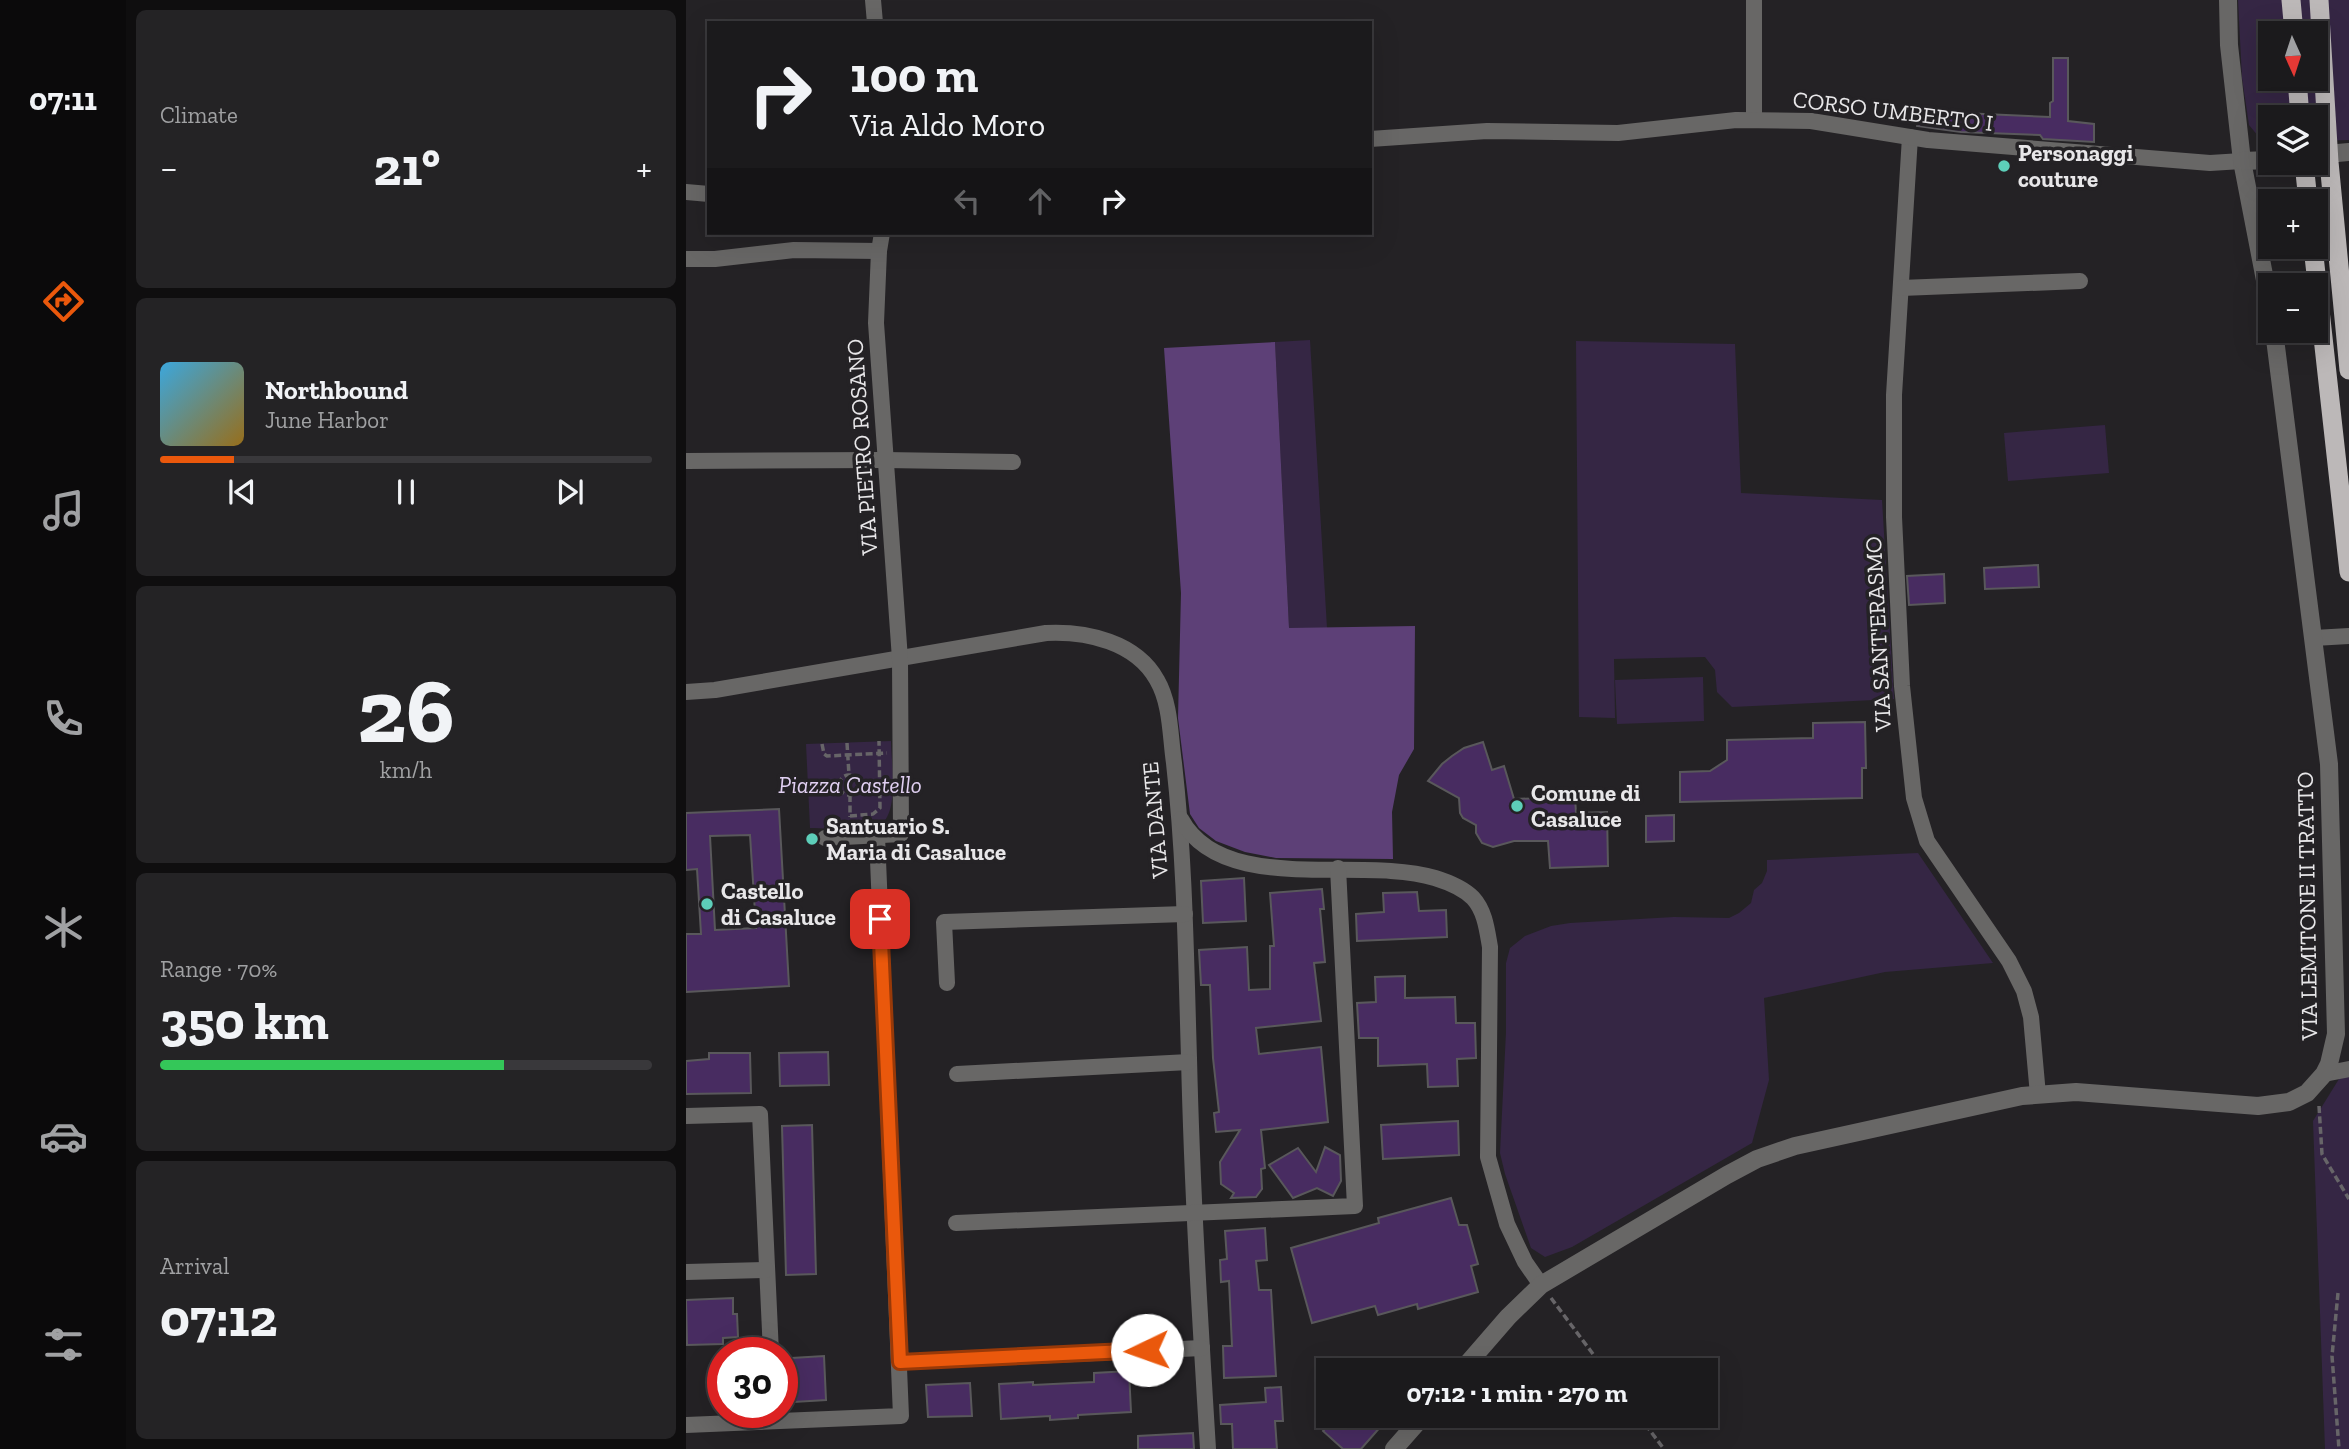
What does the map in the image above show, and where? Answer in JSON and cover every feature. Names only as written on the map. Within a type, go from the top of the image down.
[{"type":"highway","points":[[2291,0],[2293,21]]},
{"type":"highway","points":[[2319,0],[2329,162],[2349,370]]},
{"type":"highway","points":[[2314,259],[2349,572]]},
{"type":"street","points":[[873,0],[875,21]]},
{"type":"street","points":[[1754,0],[1754,120]]},
{"type":"street","points":[[2228,0],[2229,46],[2242,161],[2264,273]]},
{"type":"street","name":"CORSO UMBERTO I","points":[[1372,139],[1487,131],[1618,133],[1736,120],[1811,121],[1910,137],[2197,162],[2242,161]]},
{"type":"street","name":"VIA SANT'ERASMO","points":[[1910,137],[1894,395],[1894,517],[1902,686],[1914,798],[1927,841],[2009,961],[2024,990],[2031,1017],[2038,1095]]},
{"type":"street","points":[[2328,154],[2349,152]]},
{"type":"street","points":[[2242,161],[2258,160]]},
{"type":"street","points":[[686,192],[707,194]]},
{"type":"street","name":"VIA PIETRO ROSANO","points":[[883,235],[879,251],[876,323],[900,659]]},
{"type":"street","points":[[686,259],[715,259],[794,250],[879,251]]},
{"type":"street","points":[[1901,288],[2080,281]]},
{"type":"street","name":"VIA LEMITONE II TRATTO","points":[[2276,343],[2329,764],[2336,1034],[2329,1065],[2320,1080]]},
{"type":"street","points":[[686,461],[1013,462]]},
{"type":"street","name":"VIA DANTE","points":[[686,692],[715,690],[1046,633],[1084,635],[1118,646],[1136,657],[1156,678],[1167,711],[1180,818],[1208,1449]]},
{"type":"street","points":[[2314,638],[2349,636]]},
{"type":"street","points":[[825,838],[901,834],[900,659]]},
{"type":"street","points":[[1180,818],[1188,833],[1199,843],[1228,859],[1265,867],[1417,873],[1449,883],[1473,898],[1485,922],[1491,966],[1488,1157],[1507,1224],[1525,1262],[1541,1285]]},
{"type":"street","points":[[798,1417],[901,1416],[877,835]]},
{"type":"street","points":[[956,1223],[1355,1206],[1338,868]]},
{"type":"street","points":[[947,983],[944,922],[1185,914]]},
{"type":"street","points":[[957,1074],[1189,1062]]},
{"type":"street","points":[[1472,1358],[1508,1317],[1541,1285],[1758,1159],[1795,1146],[2022,1096],[2076,1092],[2258,1106],[2289,1102],[2320,1080],[2349,1069]]},
{"type":"street","points":[[686,1116],[760,1114],[770,1337]]},
{"type":"street","points":[[686,1272],[766,1270]]},
{"type":"street","points":[[900,1362],[1202,1348]]},
{"type":"street","points":[[686,1425],[707,1423]]},
{"type":"street","points":[[1394,1449],[1412,1428]]},
{"type":"path","points":[[850,816],[868,816],[877,812],[880,803],[879,741]]},
{"type":"path","points":[[847,743],[849,775]]},
{"type":"path","points":[[822,744],[825,756],[891,753]]},
{"type":"path","points":[[843,776],[856,778],[859,784],[856,793],[850,795],[842,792],[840,788],[843,776]]},
{"type":"path","points":[[859,784],[892,782]]},
{"type":"path","points":[[850,795],[851,828]]},
{"type":"path","points":[[2320,1080],[2322,1154],[2349,1199]]},
{"type":"path","points":[[1541,1285],[1596,1358]]},
{"type":"path","points":[[2339,1293],[2332,1356],[2339,1449]]},
{"type":"path","points":[[1648,1428],[1664,1449]]},
{"type":"green space","points":[[2238,0],[2349,0],[2349,140],[2328,141],[2328,105],[2258,105],[2258,136],[2249,125],[2242,78]]},
{"type":"green space","points":[[1310,340],[1327,628],[1289,628],[1275,342]]},
{"type":"green space","points":[[1576,341],[1735,344],[1741,493],[1882,500],[1894,699],[1732,707],[1717,692],[1715,670],[1705,657],[1614,659],[1615,718],[1579,717]]},
{"type":"green space","points":[[2105,425],[2109,473],[2008,481],[2004,433]]},
{"type":"green space","points":[[1703,677],[1704,721],[1617,724],[1615,680]]},
{"type":"green space","name":"Piazza Castello","points":[[891,741],[892,802],[884,822],[876,827],[861,829],[810,828],[806,744]]},
{"type":"green space","points":[[1918,853],[1993,963],[1885,972],[1764,998],[1769,1080],[1752,1143],[1572,1247],[1545,1257],[1531,1248],[1500,1153],[1506,1032],[1506,963],[1510,948],[1525,936],[1551,926],[1570,923],[1674,917],[1729,918],[1751,903],[1754,890],[1762,883],[1767,871],[1767,860]]},
{"type":"green space","points":[[2349,1076],[2349,1449],[2325,1449],[2313,1121],[2339,1079]]},
{"type":"shaded area","points":[[1275,342],[1289,628],[1415,626],[1414,749],[1399,775],[1392,812],[1393,859],[1276,858],[1245,852],[1216,841],[1199,828],[1190,814],[1178,718],[1181,593],[1164,348]]},
{"type":"building","points":[[2053,58],[2068,58],[2068,121],[2094,124],[2094,142],[2043,139],[2040,135],[1961,132],[1917,126],[1918,110],[1934,113],[1934,109],[2050,117],[2050,103],[2053,101]]},
{"type":"building","points":[[2038,565],[2039,587],[1985,589],[1984,568]]},
{"type":"building","points":[[1944,574],[1945,603],[1909,605],[1907,576]]},
{"type":"building","points":[[1865,722],[1866,768],[1862,768],[1862,798],[1680,802],[1680,772],[1710,771],[1727,760],[1727,740],[1813,738],[1813,723]]},
{"type":"building","name":"Comune di Casaluce","points":[[1483,742],[1492,770],[1504,766],[1514,799],[1575,797],[1576,813],[1607,812],[1608,866],[1550,868],[1548,841],[1514,841],[1493,847],[1482,843],[1476,833],[1476,825],[1463,818],[1460,813],[1459,798],[1428,781],[1452,756],[1464,748]]},
{"type":"building","points":[[779,809],[789,986],[686,992],[686,934],[701,934],[697,869],[686,870],[686,813]],"holes":[[[750,835],[756,928],[715,930],[710,836]]]},
{"type":"building","points":[[1674,815],[1674,841],[1646,842],[1646,816]]},
{"type":"building","points":[[1244,878],[1246,921],[1203,923],[1201,881]]},
{"type":"building","points":[[1322,889],[1324,909],[1320,909],[1325,962],[1314,963],[1321,1021],[1256,1028],[1259,1054],[1321,1047],[1328,1122],[1261,1130],[1265,1168],[1261,1169],[1262,1189],[1256,1197],[1231,1198],[1234,1193],[1221,1184],[1220,1162],[1240,1130],[1216,1132],[1214,1113],[1219,1112],[1213,1058],[1210,985],[1201,985],[1199,950],[1247,947],[1249,990],[1270,989],[1270,946],[1274,946],[1270,893]]},
{"type":"building","points":[[1417,892],[1419,911],[1446,910],[1447,937],[1357,941],[1356,914],[1384,912],[1383,893]]},
{"type":"building","points":[[1405,976],[1405,998],[1455,997],[1456,1023],[1475,1023],[1476,1058],[1457,1059],[1458,1086],[1428,1087],[1427,1064],[1378,1066],[1378,1038],[1359,1038],[1357,1003],[1376,1002],[1375,977]]},
{"type":"building","points":[[828,1052],[829,1085],[780,1086],[779,1053]]},
{"type":"building","points":[[709,1053],[750,1053],[751,1093],[686,1094],[686,1061],[709,1059]]},
{"type":"building","points":[[1458,1121],[1459,1155],[1383,1159],[1381,1125]]},
{"type":"building","points":[[812,1125],[816,1274],[786,1275],[782,1126]]},
{"type":"building","points":[[1325,1147],[1340,1155],[1341,1181],[1333,1196],[1317,1188],[1293,1198],[1269,1165],[1298,1148],[1316,1172]]},
{"type":"building","points":[[1451,1198],[1459,1225],[1467,1225],[1478,1264],[1471,1266],[1478,1292],[1418,1309],[1417,1304],[1378,1315],[1375,1306],[1312,1323],[1291,1248],[1379,1223],[1378,1218]]},
{"type":"building","points":[[1265,1228],[1267,1260],[1256,1261],[1259,1290],[1271,1290],[1276,1376],[1224,1378],[1223,1346],[1232,1346],[1229,1281],[1221,1282],[1220,1260],[1227,1259],[1225,1231]]},
{"type":"building","points":[[733,1298],[738,1337],[707,1337],[707,1344],[687,1345],[686,1300]]},
{"type":"building","points":[[824,1356],[826,1400],[798,1402],[798,1358]]},
{"type":"building","points":[[1129,1371],[1131,1412],[1078,1415],[1078,1418],[1050,1420],[1050,1416],[1001,1419],[999,1384],[1094,1382],[1094,1373]]},
{"type":"building","points":[[970,1383],[972,1416],[928,1417],[926,1385]]},
{"type":"building","points":[[1281,1387],[1283,1421],[1275,1421],[1277,1449],[1233,1449],[1232,1424],[1221,1424],[1220,1405],[1266,1402],[1265,1388]]},
{"type":"building","points":[[1326,1428],[1379,1428],[1361,1449],[1343,1449],[1323,1431]]},
{"type":"building","points":[[1193,1433],[1194,1449],[1138,1449],[1138,1436]]},
{"type":"place","name":"Personaggi couture","points":[[2004,166]]},
{"type":"place","name":"Comune di Casaluce","points":[[1517,806]]},
{"type":"place","name":"Santuario S. Maria di Casaluce","points":[[812,839]]},
{"type":"place","name":"Castello di Casaluce","points":[[707,904]]},
{"type":"route","points":[[880,919],[900,1362],[1147,1350]]}]
